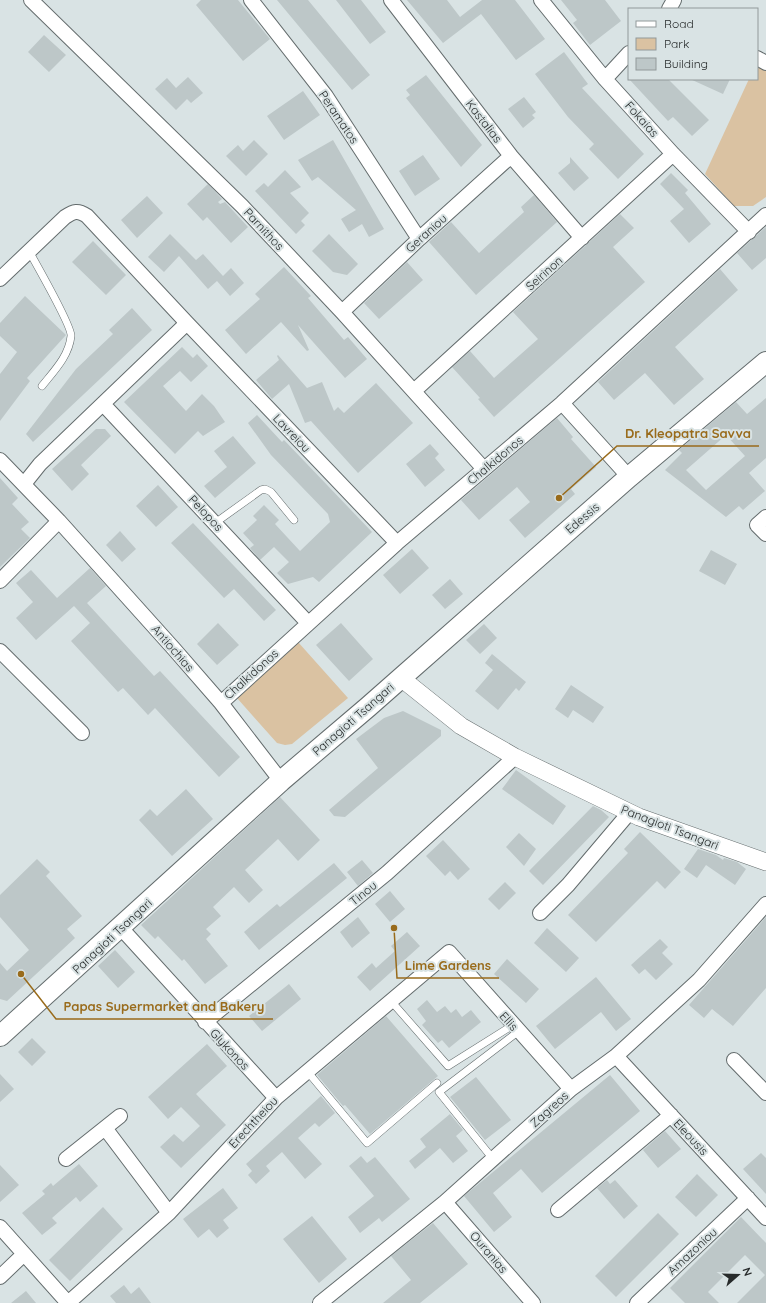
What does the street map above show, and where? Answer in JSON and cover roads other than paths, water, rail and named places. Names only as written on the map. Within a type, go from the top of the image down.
[{"type":"main road","name":"Edessis","points":[[401,678],[629,477],[766,362]]},
{"type":"main road","name":"Panagioti Tsangari","points":[[0,1036],[121,928],[281,781],[401,678]]},
{"type":"street","name":"Parnithos","points":[[31,0],[242,206],[342,312],[484,469]]},
{"type":"street","name":"Peramatos","points":[[251,0],[326,96],[419,239]]},
{"type":"street","name":"Kastalias","points":[[391,0],[512,156],[582,238]]},
{"type":"street","name":"Fokaias","points":[[541,0],[605,79],[673,154],[749,232]]},
{"type":"street","points":[[605,79],[628,54]]},
{"type":"street","name":"Seirinon","points":[[414,391],[673,154]]},
{"type":"street","name":"Geraniou","points":[[342,312],[419,239],[512,156]]},
{"type":"street","name":"Lavreiou","points":[[0,279],[65,216],[73,211],[80,211],[87,216],[187,324],[397,543]]},
{"type":"street","name":"Chalkidonos","points":[[221,703],[397,543],[562,403],[766,215]]},
{"type":"street","points":[[24,484],[40,464],[187,324]]},
{"type":"street","points":[[562,403],[629,477]]},
{"type":"street","name":"Pelopos","points":[[103,404],[308,623]]},
{"type":"street","name":"Antiochias","points":[[0,460],[59,521],[221,703],[281,781]]},
{"type":"street","points":[[766,517],[757,525],[766,534]]},
{"type":"street","points":[[0,581],[59,521]]},
{"type":"street","points":[[0,651],[82,733]]},
{"type":"street","name":"Panagioti Tsangari","points":[[401,678],[461,726],[515,757],[629,813],[766,862]]},
{"type":"street","name":"Tinou","points":[[205,1022],[387,873],[515,757]]},
{"type":"street","points":[[540,913],[568,885],[629,813]]},
{"type":"street","name":"Zagreos","points":[[320,1303],[445,1202],[570,1089],[616,1056],[699,980],[766,904]]},
{"type":"street","name":"Glykonos","points":[[121,928],[205,1022],[276,1098]]},
{"type":"street","name":"Erechtheiou","points":[[68,1303],[169,1213],[276,1098],[448,952]]},
{"type":"street","name":"Ellis","points":[[448,952],[570,1089]]},
{"type":"street","name":"Eleousis","points":[[616,1056],[766,1218]]},
{"type":"street","points":[[734,1060],[766,1093]]},
{"type":"street","points":[[558,1210],[671,1115]]},
{"type":"street","points":[[66,1159],[120,1116]]},
{"type":"street","points":[[105,1128],[169,1213]]},
{"type":"street","name":"Amazoniou","points":[[637,1303],[748,1198]]},
{"type":"street","name":"Ouranias","points":[[445,1202],[533,1303]]},
{"type":"street","points":[[0,1226],[68,1303]]},
{"type":"street","points":[[0,1277],[24,1254]]},
{"type":"lane","points":[[29,251],[60,308],[71,335],[65,357],[42,386]]},
{"type":"lane","points":[[215,523],[260,490],[265,489],[271,492],[294,520]]},
{"type":"lane","points":[[391,1001],[448,1066],[516,1028]]},
{"type":"lane","points":[[493,1159],[439,1092],[516,1028]]},
{"type":"lane","points":[[307,1071],[367,1143],[437,1083]]},
{"type":"place","name":"Dr. Kleopatra Savva","points":[[559,498]]},
{"type":"place","name":"Lime Gardens","points":[[394,928]]},
{"type":"place","name":"Papas Supermarket and Bakery","points":[[21,974]]}]
